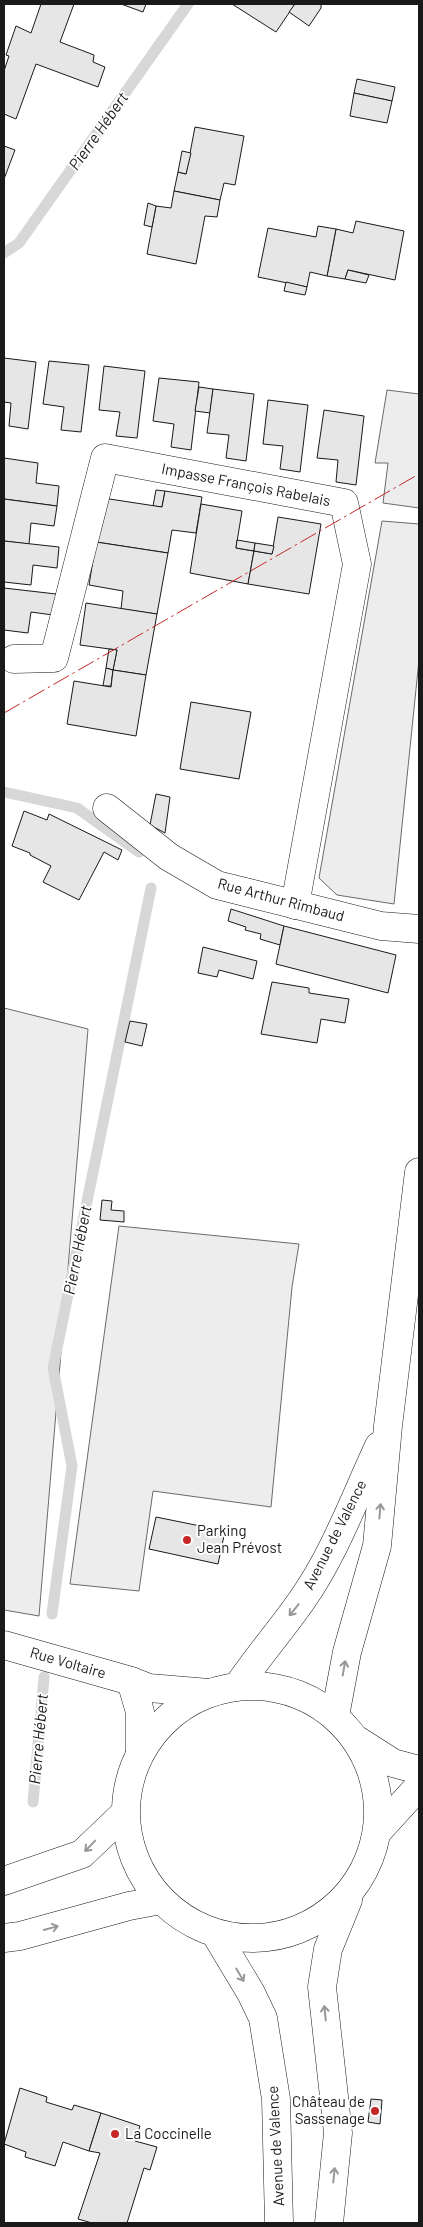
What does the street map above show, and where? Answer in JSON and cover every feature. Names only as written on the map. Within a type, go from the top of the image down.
[{"type":"main road","name":"Impasse François Rabelais","points":[[14,659],[54,658],[105,458],[344,503],[357,564],[295,906]]},
{"type":"main road","name":"Rue Arthur Rimbaud","points":[[106,808],[169,857],[218,886],[381,926],[419,929]]},
{"type":"main road","name":"Avenue de Valence","points":[[336,1716],[347,1652],[377,1546],[388,1426],[419,1172]]},
{"type":"main road","name":"Avenue de Valence","points":[[238,1686],[260,1653],[307,1592],[335,1543],[388,1426]]},
{"type":"main road","name":"Rue Voltaire","points":[[4,1645],[132,1681],[149,1688],[209,1693]]},
{"type":"main road","points":[[132,1681],[140,1712],[140,1752]]},
{"type":"main road","points":[[329,2223],[338,2133],[322,1987],[328,1949],[352,1892],[369,1863],[378,1831],[379,1798],[371,1768],[357,1740],[336,1716],[306,1698],[273,1687],[238,1686],[209,1693],[182,1706],[159,1726],[140,1752],[129,1782],[125,1813],[130,1845],[142,1875],[161,1900],[186,1920],[215,1933],[252,1939],[289,1934],[324,1917],[352,1892]]},
{"type":"main road","points":[[357,1740],[393,1763],[419,1770]]},
{"type":"main road","points":[[378,1831],[419,1786]]},
{"type":"main road","points":[[4,1881],[82,1854],[125,1813]]},
{"type":"main road","points":[[4,1938],[20,1936],[129,1906],[161,1900]]},
{"type":"main road","name":"Avenue de Valence","points":[[215,1933],[251,1993],[263,2018],[276,2099],[279,2223]]},
{"type":"shaded area","points":[[387,390],[419,394],[419,508],[383,503],[388,463],[375,463]]},
{"type":"shaded area","points":[[382,521],[419,524],[419,660],[394,904],[337,895],[319,878]]},
{"type":"shaded area","points":[[4,1008],[88,1029],[39,1616],[4,1610]]},
{"type":"shaded area","name":"Parking Jean Prévost","points":[[119,1226],[299,1244],[292,1287],[271,1507],[153,1491],[139,1591],[70,1584]]},
{"type":"building","points":[[41,4],[74,4],[60,42],[94,55],[93,62],[105,67],[98,87],[36,64],[16,119],[4,114],[4,71],[9,56],[6,55],[16,26],[31,33]]},
{"type":"building","points":[[121,4],[146,4],[143,12]]},
{"type":"building","points":[[232,4],[295,4],[276,32]]},
{"type":"building","points":[[295,4],[321,4],[321,8],[309,26],[289,12]]},
{"type":"building","points":[[357,79],[395,87],[392,101],[354,93]]},
{"type":"building","points":[[354,93],[392,101],[387,123],[350,116]]},
{"type":"building","points":[[195,127],[244,136],[235,185],[224,183],[220,200],[174,191],[178,172],[186,174]]},
{"type":"building","points":[[4,146],[15,150],[4,179]]},
{"type":"building","points":[[182,151],[191,153],[186,174],[178,172]]},
{"type":"building","points":[[174,191],[220,200],[217,217],[205,216],[196,264],[147,254],[156,206],[171,208]]},
{"type":"building","points":[[148,203],[156,206],[152,227],[144,225]]},
{"type":"building","points":[[356,221],[404,231],[395,280],[348,270],[345,279],[327,276],[336,229],[353,233]]},
{"type":"building","points":[[318,226],[336,229],[327,276],[310,272],[307,287],[258,277],[268,228],[316,237]]},
{"type":"building","points":[[348,270],[369,275],[366,283],[345,279]]},
{"type":"building","points":[[286,282],[307,287],[305,295],[284,291]]},
{"type":"building","points":[[4,358],[36,362],[28,429],[9,426],[11,403],[4,402]]},
{"type":"building","points":[[49,361],[89,365],[81,432],[61,430],[64,407],[43,404]]},
{"type":"building","points":[[104,366],[145,371],[137,438],[116,436],[120,412],[99,410]]},
{"type":"building","points":[[159,378],[199,382],[191,450],[171,447],[174,424],[153,421]]},
{"type":"building","points":[[199,387],[213,389],[210,413],[195,411]]},
{"type":"building","points":[[213,389],[254,394],[246,461],[226,458],[229,435],[207,433]]},
{"type":"building","points":[[268,400],[308,405],[300,472],[280,469],[283,446],[263,444]]},
{"type":"building","points":[[324,410],[364,416],[356,485],[336,482],[338,460],[317,458]]},
{"type":"building","points":[[4,458],[38,463],[36,483],[59,486],[57,506],[4,499]]},
{"type":"building","points":[[156,490],[165,491],[162,507],[153,506]]},
{"type":"building","points":[[165,491],[202,497],[196,533],[172,530],[168,553],[96,542],[103,498],[162,507]]},
{"type":"building","points":[[4,499],[57,506],[54,526],[31,523],[29,544],[4,541]]},
{"type":"building","points":[[201,504],[242,511],[236,548],[254,551],[248,584],[190,573]]},
{"type":"building","points":[[278,517],[321,524],[309,594],[248,584],[254,551],[272,554]]},
{"type":"building","points":[[237,540],[255,543],[254,551],[236,548]]},
{"type":"building","points":[[4,541],[59,547],[57,568],[33,565],[31,585],[4,582]]},
{"type":"building","points":[[96,542],[168,553],[157,614],[121,609],[123,591],[89,585]]},
{"type":"building","points":[[255,543],[274,546],[272,554],[254,551]]},
{"type":"building","points":[[4,588],[56,594],[53,615],[31,612],[28,633],[4,630]]},
{"type":"building","points":[[86,603],[157,614],[146,675],[113,670],[117,650],[80,645]]},
{"type":"building","points":[[109,649],[117,650],[113,670],[106,668]]},
{"type":"building","points":[[106,668],[113,670],[111,686],[103,686]]},
{"type":"building","points":[[113,670],[146,675],[136,736],[67,724],[74,681],[111,687]]},
{"type":"building","points":[[191,702],[251,712],[239,779],[180,769]]},
{"type":"building","points":[[156,794],[170,797],[165,833],[150,825]]},
{"type":"building","points":[[24,811],[47,820],[49,814],[122,850],[118,860],[104,852],[79,900],[43,882],[51,866],[30,855],[30,853],[12,846]]},
{"type":"building","points":[[231,909],[284,926],[280,945],[260,939],[261,934],[245,930],[246,927],[228,921]]},
{"type":"building","points":[[284,926],[396,955],[388,993],[276,964]]},
{"type":"building","points":[[203,947],[257,961],[253,979],[219,970],[217,977],[198,973]]},
{"type":"building","points":[[272,982],[309,988],[309,993],[349,999],[345,1023],[321,1019],[317,1043],[261,1034]]},
{"type":"building","points":[[130,1021],[147,1024],[142,1046],[125,1042]]},
{"type":"building","points":[[102,1200],[112,1201],[111,1210],[124,1211],[124,1222],[100,1220]]},
{"type":"building","name":"Parking Jean Prévost","points":[[156,1517],[225,1531],[218,1564],[149,1549]]},
{"type":"building","points":[[20,2088],[47,2097],[46,2102],[72,2110],[74,2105],[101,2113],[89,2151],[63,2142],[55,2166],[25,2157],[26,2152],[4,2144]]},
{"type":"building","name":"Château de Sassenage","points":[[371,2099],[382,2100],[380,2124],[368,2122]]},
{"type":"building","points":[[101,2113],[140,2126],[135,2141],[157,2147],[150,2170],[144,2168],[127,2223],[92,2223],[78,2219],[100,2153],[89,2151]]},
{"type":"waterway","name":"Pierre Hébert","points":[[4,253],[19,243],[188,4]]},
{"type":"waterway","name":"Pierre Hébert","points":[[4,792],[77,808],[139,852]]},
{"type":"waterway","name":"Pierre Hébert","points":[[52,1614],[72,1466],[53,1368],[151,888]]},
{"type":"waterway","name":"Pierre Hébert","points":[[33,1802],[44,1677]]},
{"type":"power","points":[[4,713],[419,474]]},
{"type":"place","name":"Parking Jean Prévost","points":[[187,1540]]},
{"type":"place","name":"Château de Sassenage","points":[[375,2111]]},
{"type":"place","name":"La Coccinelle","points":[[115,2134]]}]
